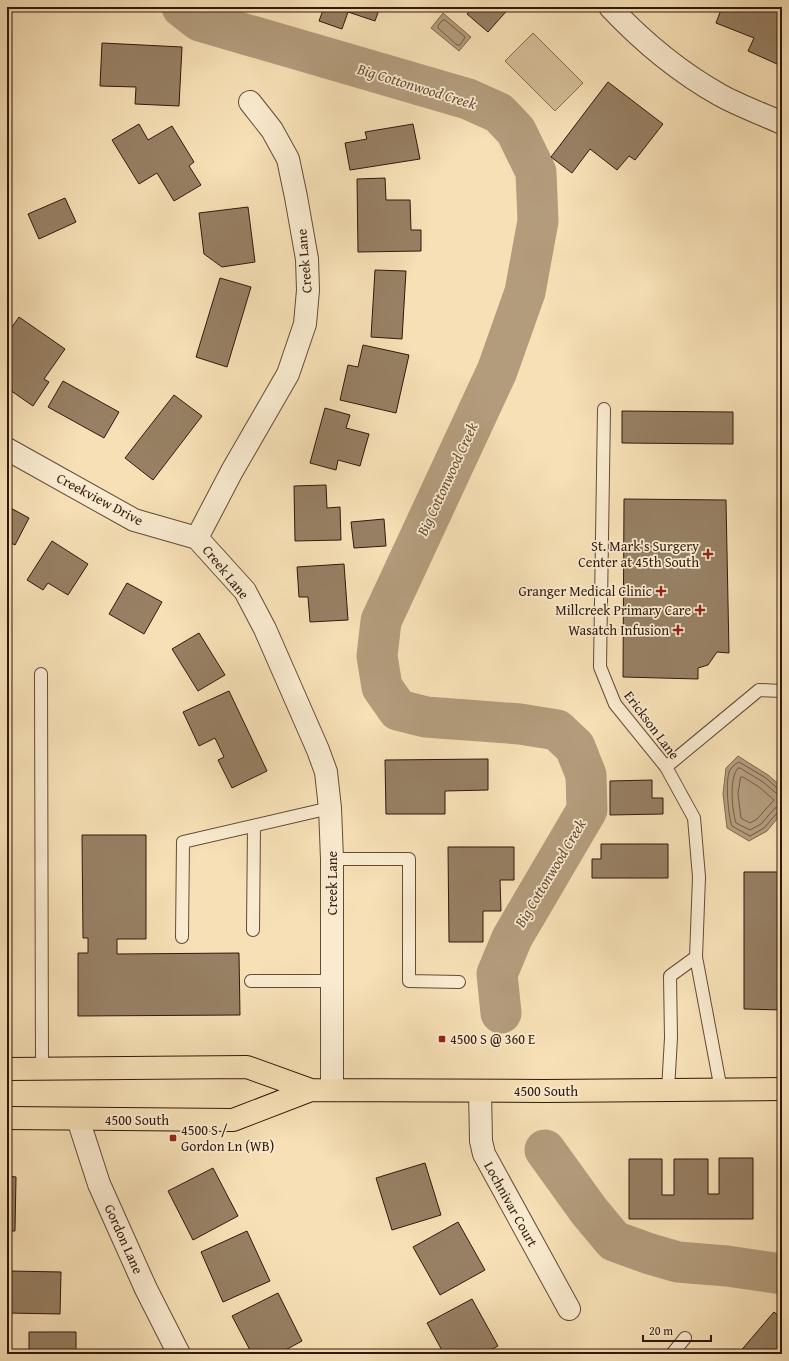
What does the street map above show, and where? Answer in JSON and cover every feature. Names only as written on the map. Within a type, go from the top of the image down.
[{"type":"main road","name":"4500 South","points":[[7,1069],[247,1068],[310,1090],[480,1091],[782,1089]]},
{"type":"main road","name":"4500 South","points":[[7,1118],[233,1120],[310,1090]]},
{"type":"street","points":[[610,7],[628,26],[672,64],[720,95],[782,123]]},
{"type":"street","name":"Creek Lane","points":[[250,102],[272,130],[288,159],[307,259],[308,290],[305,324],[288,374],[232,471],[197,538],[245,591],[264,629],[318,750],[326,772],[330,808],[332,859],[332,1090]]},
{"type":"street","name":"Creekview Drive","points":[[7,449],[134,520],[197,538]]},
{"type":"street","name":"Lochnivar Court","points":[[480,1091],[481,1141],[484,1154],[569,1309]]},
{"type":"street","name":"Gordon Lane","points":[[78,1119],[99,1184],[146,1289],[179,1354]]},
{"type":"lane","name":"Erickson Lane","points":[[604,409],[600,667],[615,704],[666,767],[694,818],[699,877],[696,957],[721,1090]]},
{"type":"lane","points":[[41,674],[42,1069]]},
{"type":"lane","points":[[666,767],[759,690],[782,691]]},
{"type":"lane","points":[[182,937],[183,842],[330,808]]},
{"type":"lane","points":[[253,930],[254,826]]},
{"type":"lane","points":[[332,859],[409,859],[409,981],[460,982]]},
{"type":"lane","points":[[668,1090],[671,1038],[670,976],[696,957]]},
{"type":"lane","points":[[251,981],[332,981]]},
{"type":"lane","points":[[672,1354],[685,1338]]},
{"type":"shaded area","points":[[533,33],[583,83],[555,111],[505,61]]},
{"type":"water","points":[[443,13],[471,37],[459,51],[431,28]]},
{"type":"water","points":[[738,756],[768,775],[782,787],[782,813],[767,831],[749,841],[727,828],[723,794],[726,768]]},
{"type":"building","points":[[324,7],[380,7],[375,21],[348,12],[342,29],[319,21]]},
{"type":"building","points":[[473,7],[510,7],[488,32],[467,14]]},
{"type":"building","points":[[722,7],[782,7],[782,53],[777,64],[748,51],[754,38],[716,23]]},
{"type":"building","points":[[102,43],[182,47],[179,106],[135,104],[136,87],[100,86]]},
{"type":"building","points":[[608,82],[663,124],[635,160],[629,156],[617,170],[590,149],[572,173],[551,157]]},
{"type":"building","points":[[139,124],[148,140],[172,126],[194,162],[189,166],[201,185],[174,201],[157,173],[139,184],[112,140]]},
{"type":"building","points":[[413,124],[420,159],[350,170],[345,143],[367,139],[365,132]]},
{"type":"building","points":[[385,178],[386,200],[410,200],[411,230],[421,230],[421,251],[358,252],[357,179]]},
{"type":"building","points":[[65,198],[76,222],[39,239],[28,214]]},
{"type":"building","points":[[248,207],[255,262],[222,267],[204,254],[199,213]]},
{"type":"building","points":[[375,270],[406,271],[402,339],[371,337]]},
{"type":"building","points":[[220,278],[251,287],[227,367],[196,357]]},
{"type":"building","points":[[19,317],[65,349],[44,379],[49,382],[33,406],[7,388],[7,334]]},
{"type":"building","points":[[363,345],[409,355],[396,413],[340,400],[348,365],[358,367]]},
{"type":"building","points":[[63,381],[119,412],[104,438],[48,407]]},
{"type":"building","points":[[174,395],[202,416],[153,480],[125,458]]},
{"type":"building","points":[[325,408],[350,415],[346,428],[369,434],[360,466],[338,460],[336,470],[310,463]]},
{"type":"building","points":[[622,411],[733,412],[733,444],[622,443]]},
{"type":"building","points":[[326,485],[327,508],[340,507],[341,540],[295,541],[294,486]]},
{"type":"building","points":[[624,499],[726,500],[729,653],[717,652],[708,665],[698,668],[698,679],[623,677]]},
{"type":"building","points":[[7,506],[29,518],[15,545],[7,541]]},
{"type":"building","points":[[384,519],[386,546],[354,548],[351,522]]},
{"type":"building","points":[[52,541],[88,564],[68,595],[48,583],[43,590],[27,580]]},
{"type":"building","points":[[344,564],[348,620],[310,622],[308,597],[299,597],[297,567]]},
{"type":"building","points":[[127,583],[162,602],[144,634],[109,614]]},
{"type":"building","points":[[199,633],[225,675],[198,691],[172,649]]},
{"type":"building","points":[[229,691],[267,771],[232,788],[218,760],[224,757],[215,738],[199,746],[183,712]]},
{"type":"building","points":[[488,759],[488,790],[445,791],[445,814],[386,814],[385,760]]},
{"type":"building","points":[[652,780],[652,798],[663,798],[663,814],[610,815],[610,781]]},
{"type":"building","points":[[82,835],[146,835],[146,939],[117,939],[117,954],[239,953],[240,1015],[78,1016],[78,953],[88,953],[88,938],[83,938]]},
{"type":"building","points":[[601,844],[668,844],[668,878],[592,878],[592,859],[601,859]]},
{"type":"building","points":[[448,847],[514,847],[514,880],[500,880],[501,911],[483,911],[483,942],[449,942]]},
{"type":"building","points":[[744,872],[782,872],[782,1010],[744,1009]]},
{"type":"building","points":[[719,1158],[753,1158],[753,1219],[629,1219],[629,1159],[662,1159],[662,1195],[674,1195],[674,1159],[708,1159],[708,1194],[719,1194]]},
{"type":"building","points":[[425,1163],[441,1215],[392,1230],[376,1178]]},
{"type":"building","points":[[213,1168],[238,1216],[193,1240],[168,1191]]},
{"type":"building","points":[[7,1176],[16,1177],[15,1231],[7,1231]]},
{"type":"building","points":[[458,1222],[485,1270],[440,1295],[413,1247]]},
{"type":"building","points":[[247,1231],[270,1281],[223,1302],[201,1252]]},
{"type":"building","points":[[10,1271],[61,1272],[60,1314],[7,1313],[7,1283],[10,1283]]},
{"type":"building","points":[[278,1293],[302,1341],[278,1354],[252,1354],[232,1316]]},
{"type":"building","points":[[472,1299],[498,1346],[483,1354],[444,1354],[427,1323]]},
{"type":"building","points":[[774,1312],[782,1319],[782,1354],[738,1354]]},
{"type":"building","points":[[29,1332],[76,1332],[76,1354],[29,1354]]},
{"type":"waterway","name":"Big Cottonwood Creek","points":[[182,7],[200,21],[468,99],[499,113],[516,131],[536,172],[538,221],[525,292],[497,371],[381,621],[377,656],[382,687],[398,710],[426,717],[520,724],[557,730],[575,747],[586,775],[587,810],[512,938],[497,974],[501,1013]]},
{"type":"waterway","name":"Big Cottonwood Creek","points":[[545,1150],[589,1211],[614,1241],[678,1262],[727,1266],[782,1274]]},
{"type":"place","name":"St. Mark's Surgery Center at 45th South","points":[[708,554]]},
{"type":"place","name":"Granger Medical Clinic","points":[[661,591]]},
{"type":"place","name":"Millcreek Primary Care","points":[[700,610]]},
{"type":"place","name":"Wasatch Infusion","points":[[678,630]]},
{"type":"place","name":"4500 S @ 360 E","points":[[442,1039]]},
{"type":"place","name":"4500 S / Gordon Ln (WB)","points":[[173,1138]]}]
